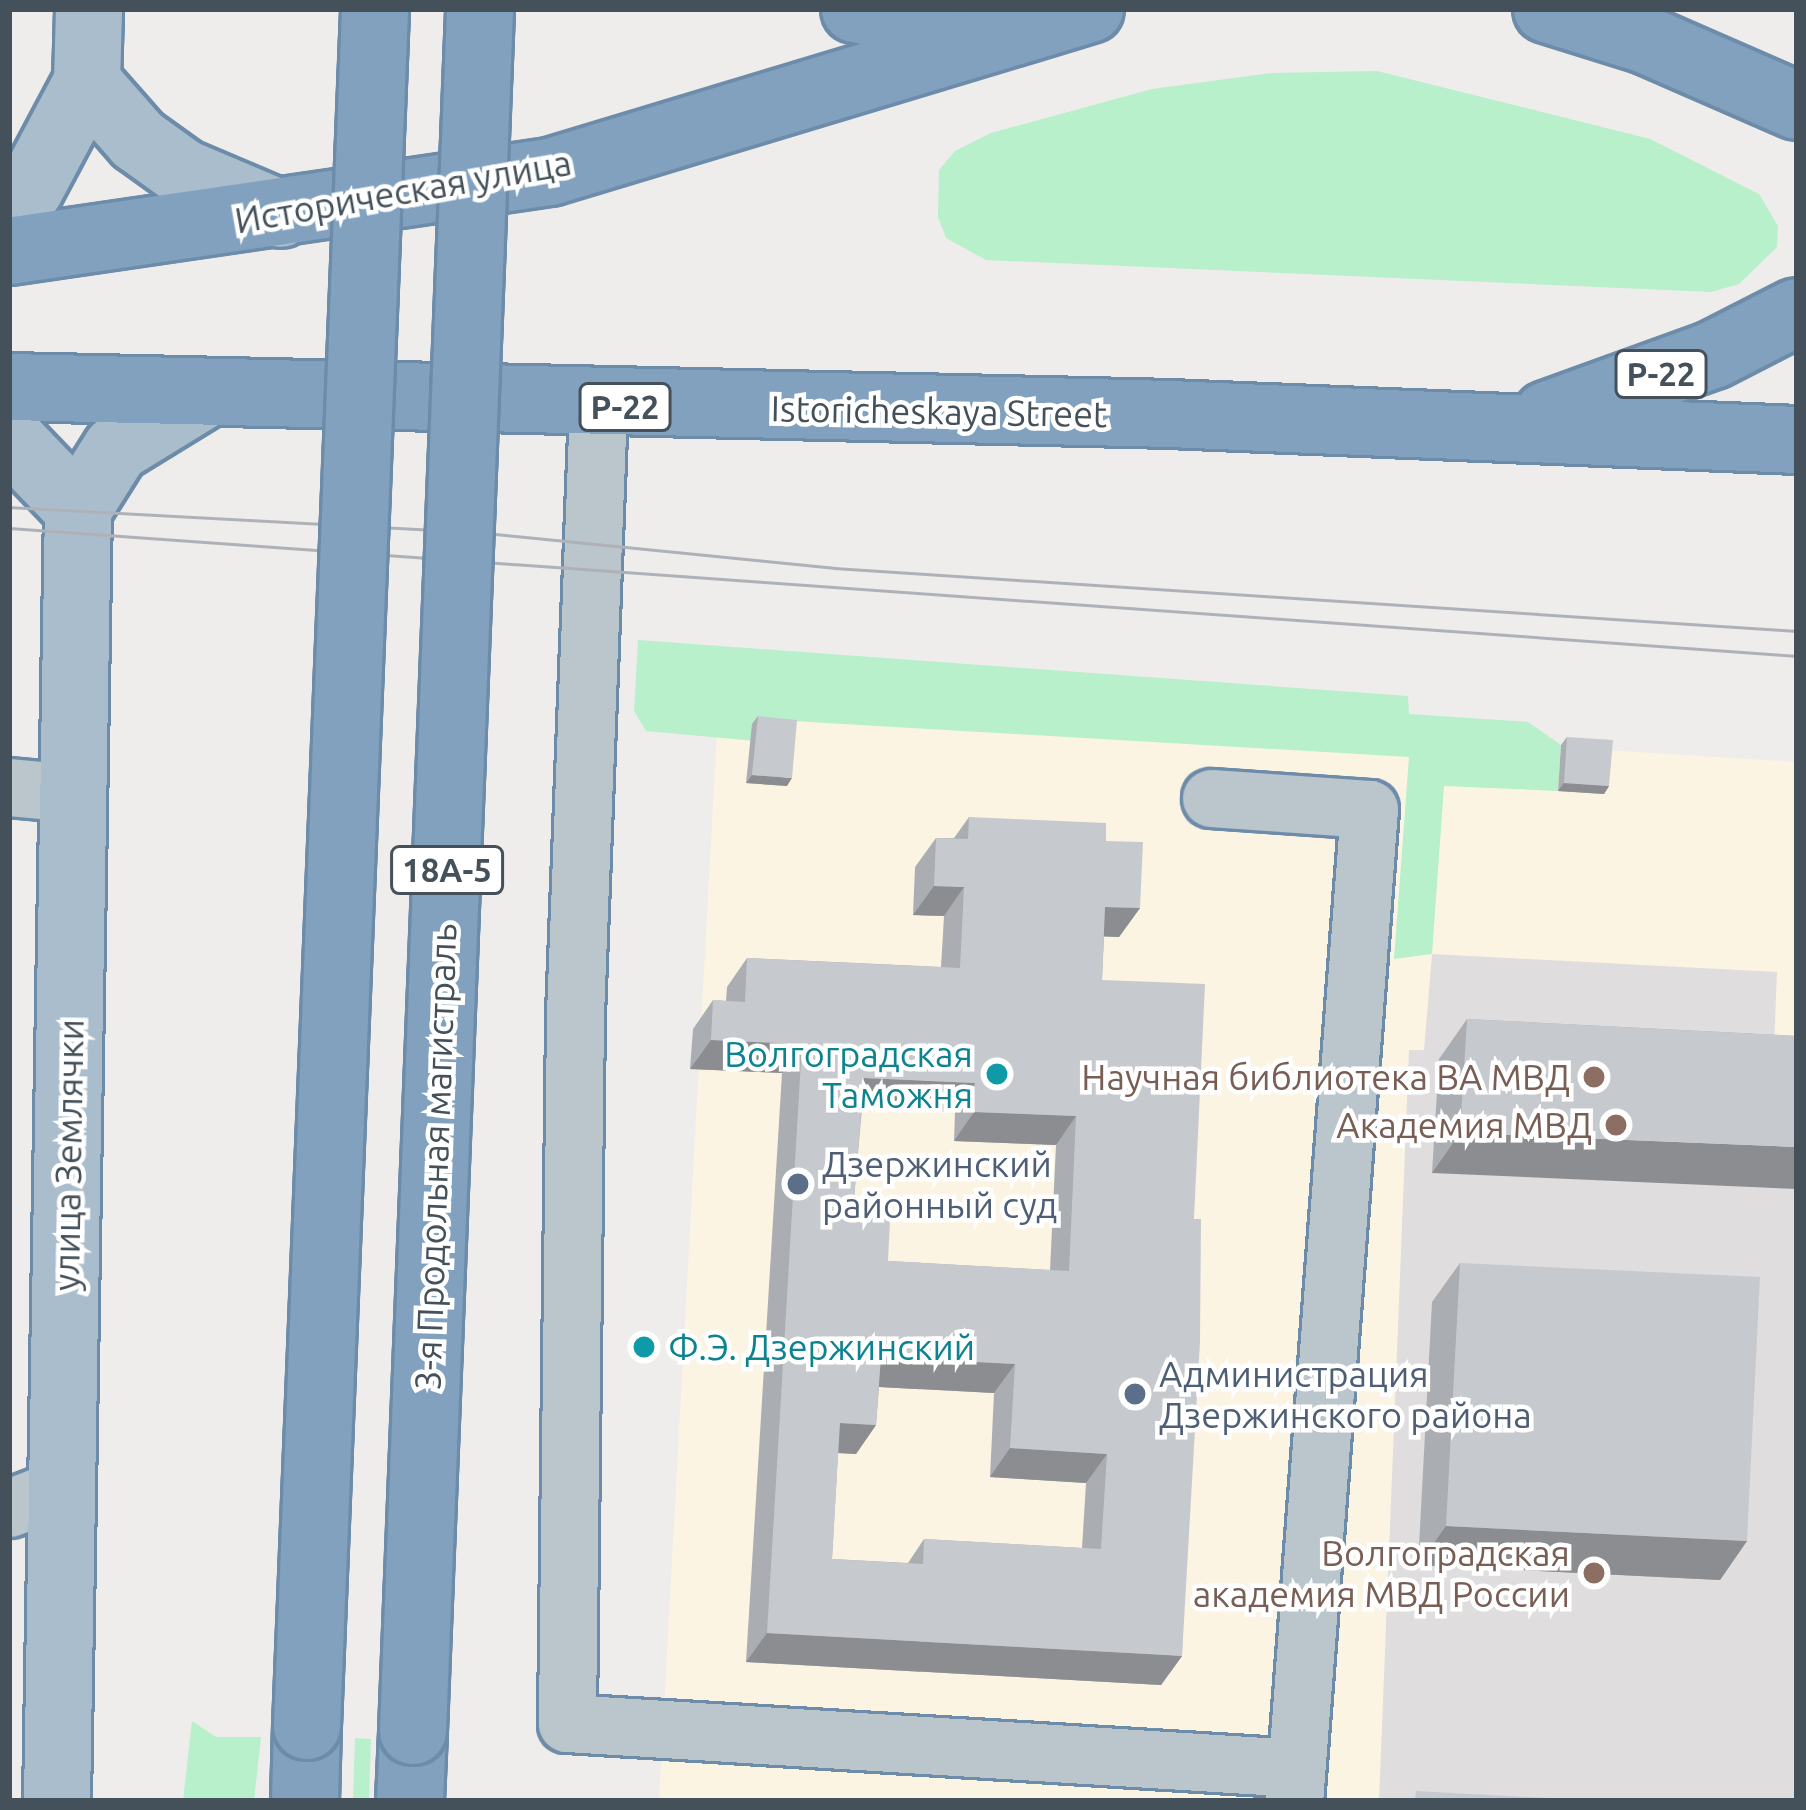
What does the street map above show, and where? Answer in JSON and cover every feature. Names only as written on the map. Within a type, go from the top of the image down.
[{"type":"highway","name":"18А-5","points":[[305,1801],[375,9]]},
{"type":"highway","name":"3-я Продольная магистраль","points":[[410,1801],[480,9]]},
{"type":"highway","points":[[855,9],[1016,22]]},
{"type":"highway","name":"Историческая улица","points":[[9,250],[550,172],[1016,22],[1090,9]]},
{"type":"highway","points":[[1547,9],[1641,19],[1769,94],[1797,128]]},
{"type":"highway","name":"Р-22","points":[[1521,425],[1713,355],[1797,312]]},
{"type":"highway","name":"Istoricheskaya Street","points":[[9,387],[598,407],[1521,425],[1797,440]]},
{"type":"main road","points":[[9,212],[37,179],[87,82],[89,9]]},
{"type":"main road","points":[[87,82],[138,140],[184,173],[281,214]]},
{"type":"main road","points":[[9,437],[78,509],[116,449],[207,393]]},
{"type":"main road","name":"улица Землячки","points":[[57,1801],[36,1498],[74,793],[78,509]]},
{"type":"lane","points":[[598,407],[574,1015],[567,1724],[1295,1784],[1369,809],[1211,798]]},
{"type":"lane","points":[[9,787],[74,793]]},
{"type":"shaded area","points":[[719,695],[1797,762],[1797,1801],[659,1801]]},
{"type":"shaded area","name":"Волгоградская академия МВД России","points":[[1432,954],[1777,972],[1774,1049],[1797,1051],[1797,1801],[1379,1801],[1409,1050],[1424,1050]]},
{"type":"green space","points":[[1377,71],[1650,139],[1759,194],[1778,226],[1777,247],[1739,284],[1711,292],[986,260],[946,238],[938,217],[939,170],[955,151],[991,133],[1152,89],[1271,73]]},
{"type":"green space","points":[[638,640],[1408,696],[1409,714],[1528,722],[1561,745],[1558,791],[1444,786],[1432,954],[1394,959],[1409,757],[759,719],[755,741],[646,731],[634,711]]},
{"type":"green space","points":[[192,1721],[216,1737],[261,1737],[254,1801],[183,1801]]},
{"type":"green space","points":[[355,1738],[371,1739],[369,1801],[353,1801]]},
{"type":"building","points":[[758,716],[797,720],[792,778],[752,775]]},
{"type":"building","points":[[1567,737],[1613,740],[1609,786],[1564,783]]},
{"type":"building","points":[[969,817],[1106,823],[1106,841],[1143,842],[1140,908],[1105,907],[1102,980],[1205,984],[1194,1219],[1201,1219],[1200,1342],[1182,1656],[767,1633],[802,1044],[711,1040],[713,1000],[745,1002],[747,958],[960,968],[964,887],[934,886],[936,838],[968,839]],"holes":[[[864,1078],[975,1083],[974,1112],[1076,1116],[1069,1271],[888,1261],[891,1201],[854,1199]],[[881,1357],[1015,1364],[1010,1448],[1107,1454],[1101,1549],[924,1539],[923,1564],[832,1559],[840,1423],[876,1425]]]},
{"type":"building","points":[[1467,1019],[1797,1036],[1797,1147],[1460,1133]]},
{"type":"building","points":[[1460,1263],[1760,1277],[1747,1541],[1446,1526]]},
{"type":"building","points":[[1416,1791],[1603,1801],[1415,1801]]},
{"type":"tram line","points":[[9,507],[484,533],[834,568],[1797,631]]},
{"type":"tram line","points":[[9,528],[1797,656]]},
{"type":"place","name":"Волгоградская Таможня","points":[[997,1074]]},
{"type":"place","name":"Научная библиотека ВА МВД","points":[[1594,1077]]},
{"type":"place","name":"Академия МВД","points":[[1616,1125]]},
{"type":"place","name":"Дзержинский районный суд","points":[[798,1184]]},
{"type":"place","name":"Ф.Э. Дзержинский","points":[[644,1347]]},
{"type":"place","name":"Администрация Дзержинского района","points":[[1135,1394]]},
{"type":"place","name":"Волгоградская академия МВД России","points":[[1594,1573]]}]
